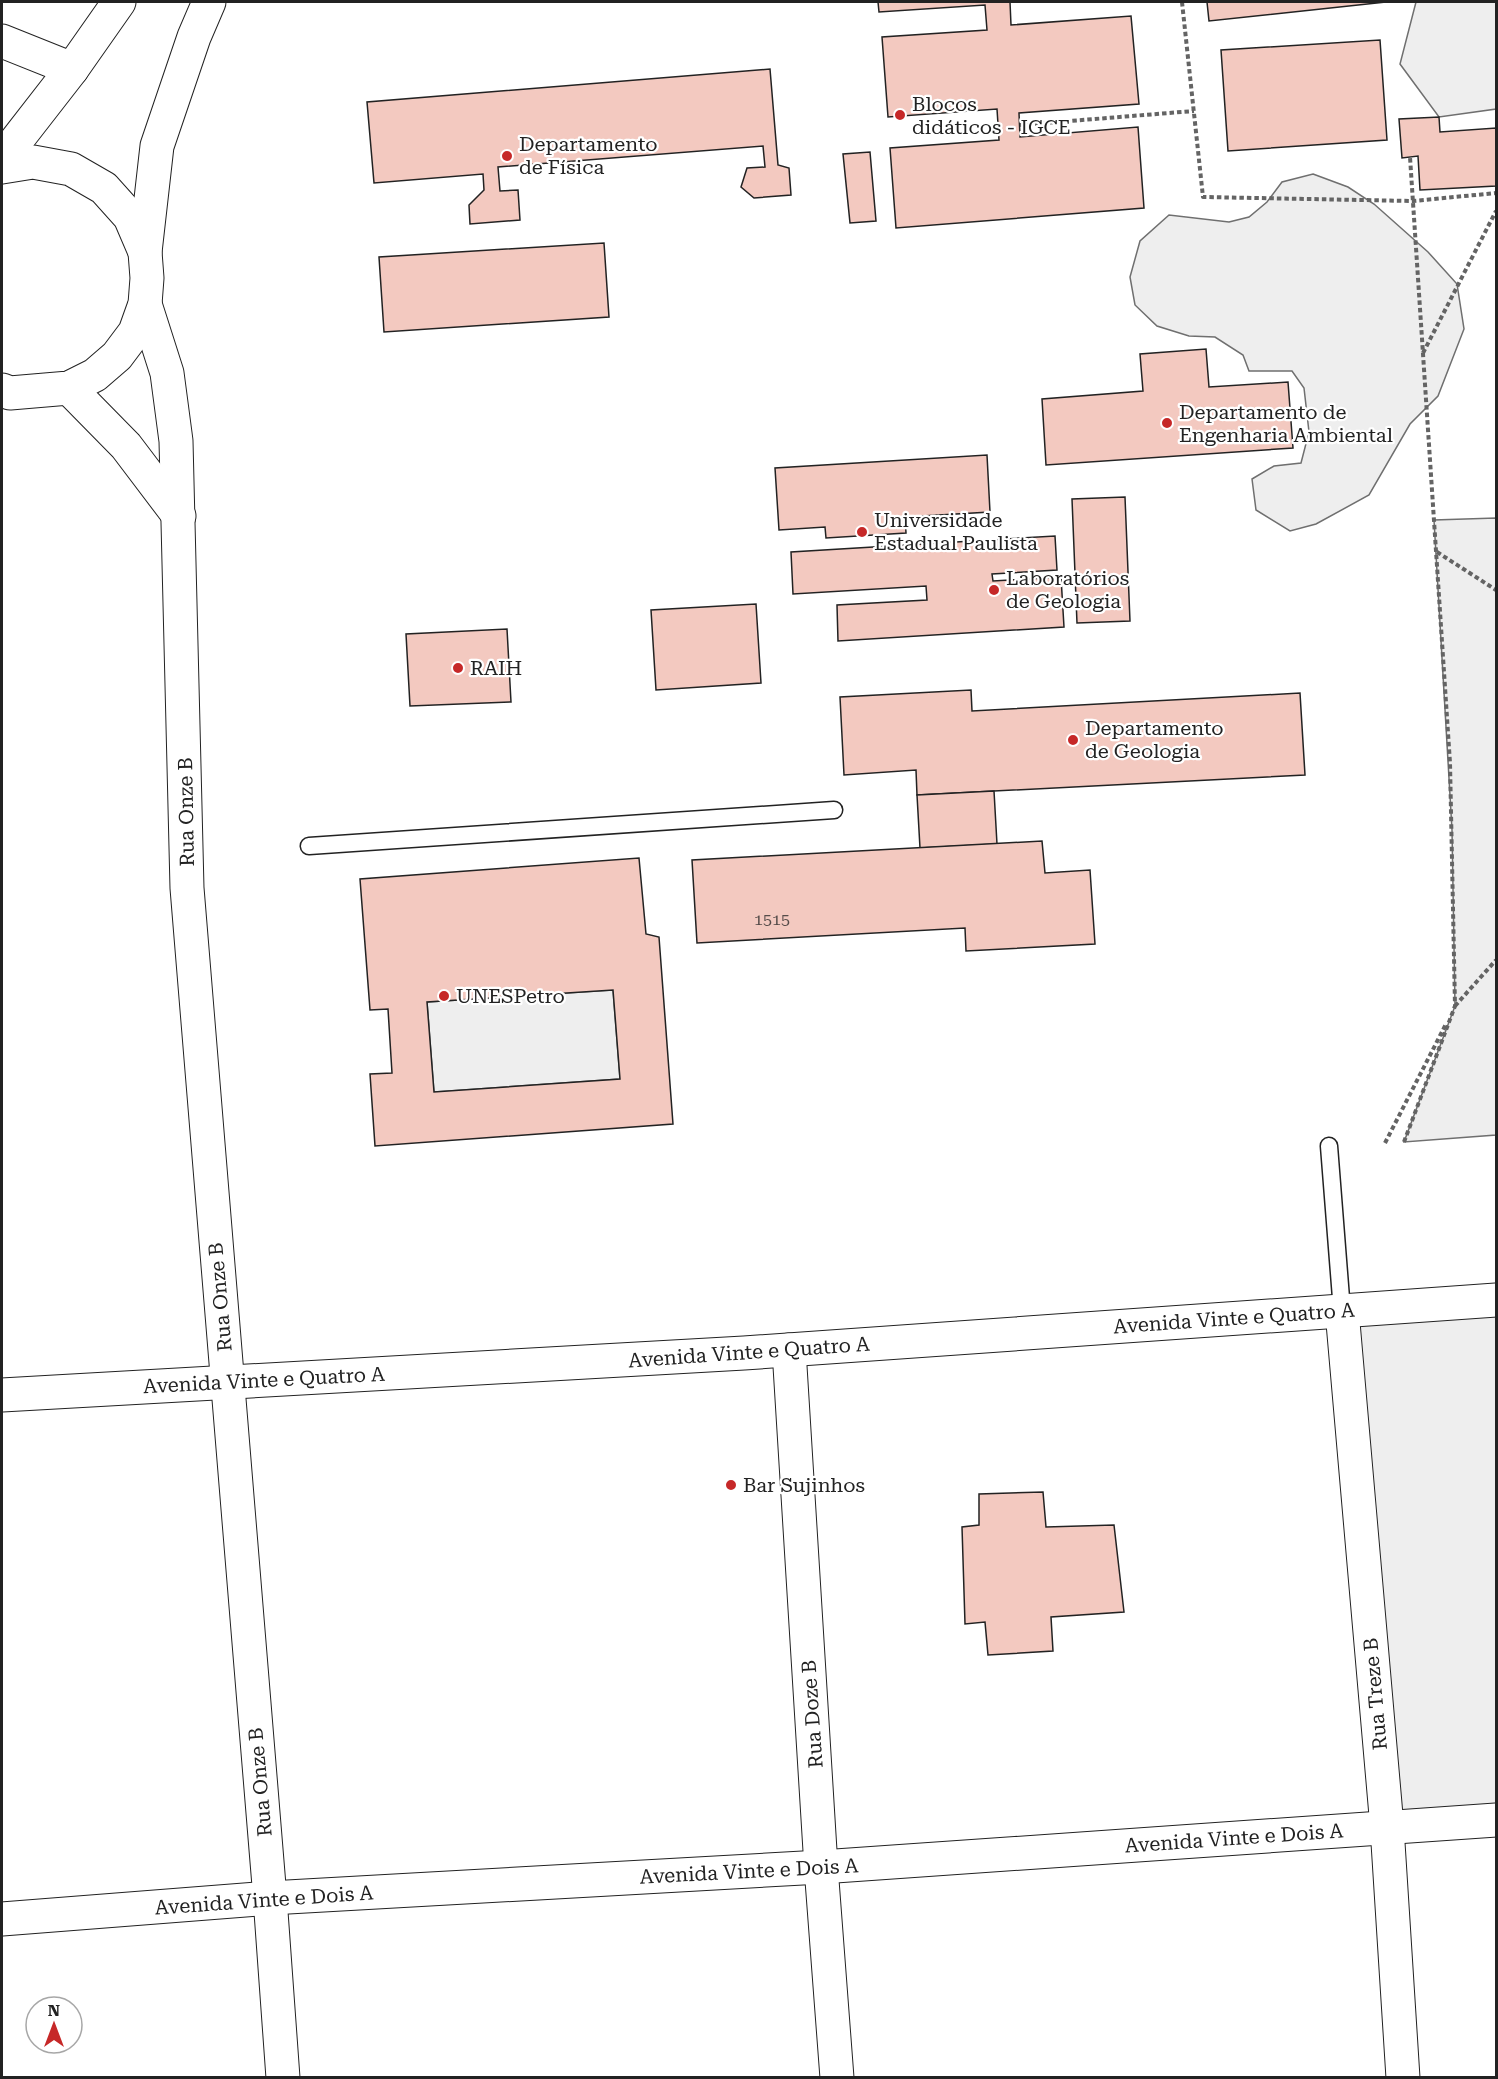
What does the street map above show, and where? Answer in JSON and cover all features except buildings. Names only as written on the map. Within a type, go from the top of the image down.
[{"type":"street","points":[[2,159],[72,69],[119,2]]},
{"type":"street","points":[[4,393],[69,388],[95,375],[117,356],[135,332],[145,304],[147,278],[145,252],[158,146],[194,38],[209,2]]},
{"type":"street","points":[[2,41],[72,69]]},
{"type":"street","points":[[2,167],[33,162],[71,169],[104,188],[130,217],[145,252]]},
{"type":"street","name":"Rua Onze B","points":[[145,304],[167,373],[176,441],[188,888],[283,2078]]},
{"type":"street","points":[[69,388],[126,446],[179,516]]},
{"type":"street","name":"Avenida Vinte e Quatro A","points":[[2,1395],[789,1350],[1497,1300]]},
{"type":"street","name":"Rua Treze B","points":[[1341,1311],[1387,1827],[1403,2078]]},
{"type":"street","name":"Rua Doze B","points":[[789,1350],[821,1867],[837,2078]]},
{"type":"street","name":"Avenida Vinte e Dois A","points":[[2,1918],[270,1898],[821,1867],[1497,1820]]},
{"type":"lane","points":[[309,846],[834,810]]},
{"type":"lane","points":[[1329,1146],[1341,1311]]},
{"type":"path","points":[[1182,2],[1203,197],[1413,201],[1497,193]]},
{"type":"path","points":[[1020,125],[1194,111]]},
{"type":"path","points":[[1404,1142],[1455,1006],[1450,763],[1410,157]]},
{"type":"path","points":[[1423,354],[1497,211]]},
{"type":"path","points":[[1436,552],[1497,590]]},
{"type":"path","points":[[1385,1143],[1455,1006],[1497,960]]},
{"type":"shaded area","points":[[1416,2],[1496,2],[1496,109],[1439,117],[1400,64]]},
{"type":"shaded area","points":[[1313,174],[1348,187],[1374,204],[1428,252],[1457,284],[1464,329],[1438,396],[1410,424],[1369,495],[1316,524],[1290,531],[1256,510],[1252,479],[1274,466],[1301,463],[1309,432],[1304,388],[1292,371],[1249,371],[1243,355],[1215,337],[1189,336],[1157,326],[1135,305],[1130,277],[1140,241],[1169,215],[1229,222],[1249,217],[1267,202],[1282,182]]},
{"type":"shaded area","points":[[1496,518],[1496,1135],[1404,1142],[1455,1006],[1452,830],[1434,520]]},
{"type":"shaded area","points":[[613,990],[620,1079],[434,1092],[427,1002]]},
{"type":"shaded area","points":[[1496,1300],[1496,1820],[1387,1827],[1342,1311]]},
{"type":"place","name":"Blocos didáticos - IGCE","points":[[900,115]]},
{"type":"place","name":"Departamento de Física","points":[[507,156]]},
{"type":"place","name":"Departamento de Engenharia Ambiental","points":[[1167,423]]},
{"type":"place","name":"Universidade Estadual Paulista","points":[[862,532]]},
{"type":"place","name":"Laboratórios de Geologia","points":[[994,590]]},
{"type":"place","name":"RAIH","points":[[458,668]]},
{"type":"place","name":"Departamento de Geologia","points":[[1073,740]]},
{"type":"place","name":"UNESPetro","points":[[444,996]]},
{"type":"place","name":"Bar Sujinhos","points":[[731,1485]]}]
